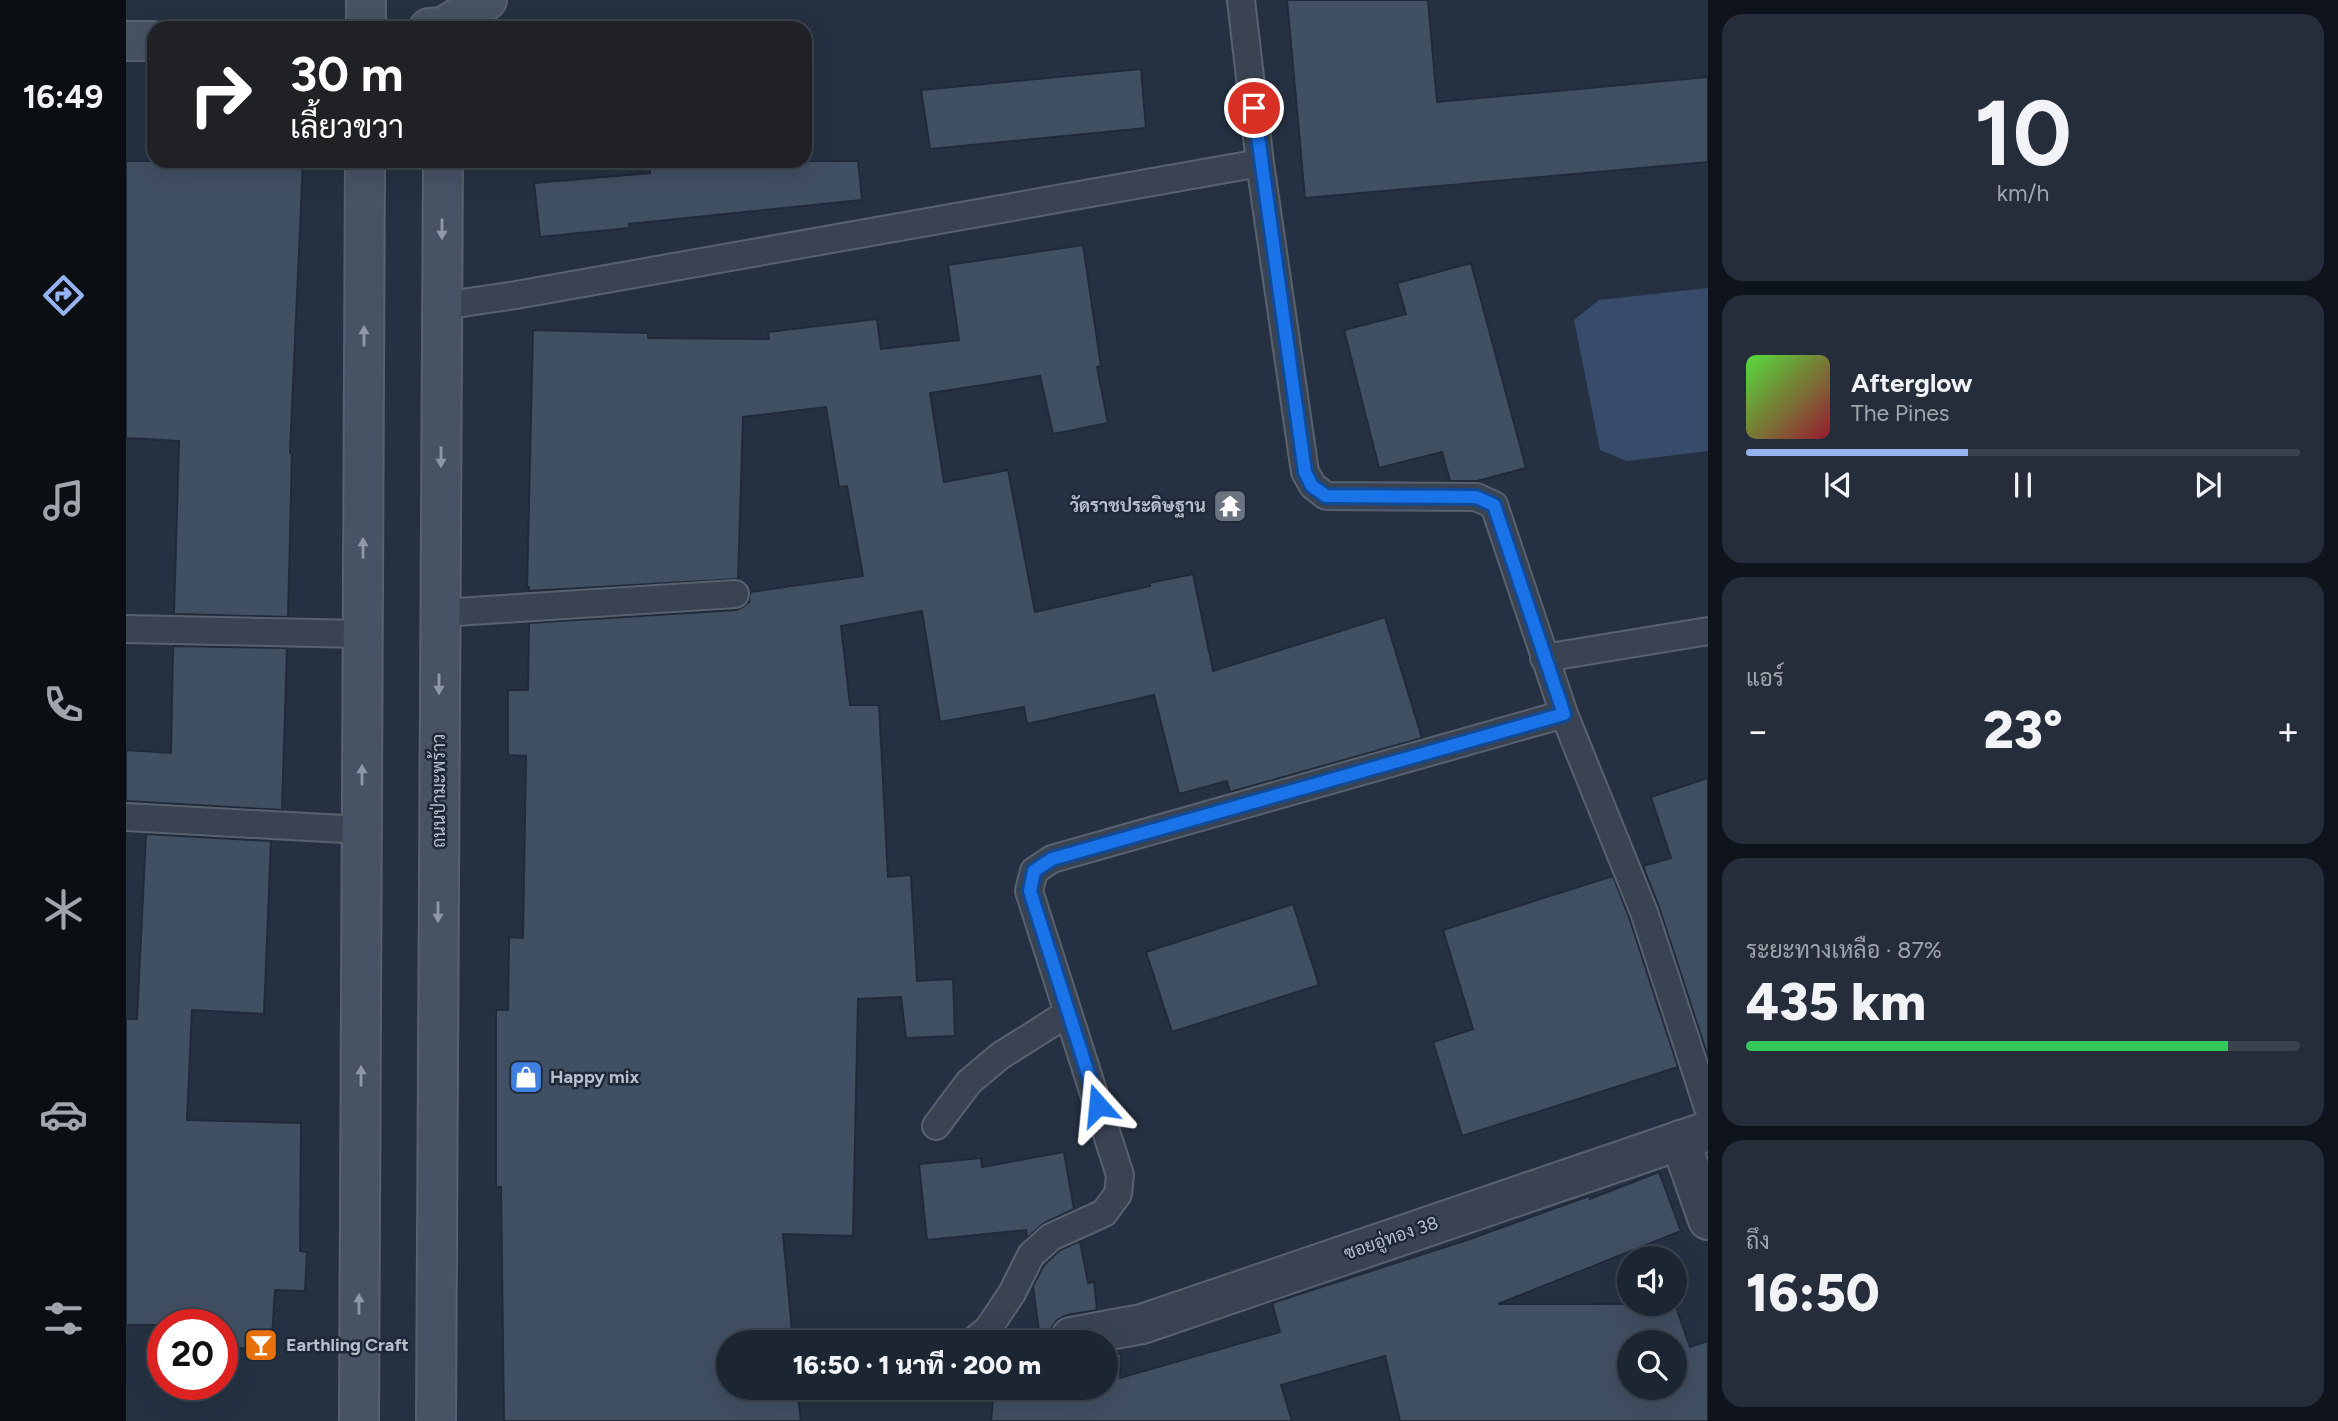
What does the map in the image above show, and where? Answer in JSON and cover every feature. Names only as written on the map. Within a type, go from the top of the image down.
[{"type":"street","points":[[366,0],[366,21]]},
{"type":"street","points":[[440,21],[487,0]]},
{"type":"street","points":[[126,40],[147,41]]},
{"type":"street","points":[[359,1421],[365,168]]},
{"type":"street","name":"ถนนป่ามะพร้าว","points":[[436,1421],[443,168]]},
{"type":"street","points":[[1694,1136],[1708,1220]]},
{"type":"street","name":"ซอยอู่ทอง 38","points":[[1109,1330],[1142,1324],[1694,1136]]},
{"type":"lane","points":[[1241,0],[1260,163],[1305,472],[1312,486],[1326,496],[1476,497],[1494,505],[1564,714],[1644,912],[1708,1108]]},
{"type":"lane","points":[[442,306],[1260,163]]},
{"type":"lane","points":[[440,613],[734,594]]},
{"type":"lane","points":[[126,629],[363,634]]},
{"type":"lane","points":[[1544,659],[1708,631]]},
{"type":"lane","points":[[987,1330],[1012,1293],[1031,1255],[1051,1237],[1104,1213],[1118,1194],[1120,1175],[1030,891],[1034,871],[1052,859],[1564,714]]},
{"type":"lane","points":[[126,817],[362,830]]},
{"type":"lane","points":[[936,1126],[969,1082],[1000,1056],[1068,1013]]},
{"type":"water","points":[[1708,288],[1708,451],[1627,461],[1600,450],[1574,320],[1599,300]]},
{"type":"building","points":[[1287,0],[1428,0],[1437,102],[1708,77],[1708,162],[1305,198]]},
{"type":"building","points":[[1141,69],[1146,128],[930,149],[921,90]]},
{"type":"building","points":[[126,161],[147,161],[147,168],[303,168],[290,453],[288,617],[174,614],[179,441],[126,438]]},
{"type":"building","points":[[812,161],[858,161],[862,200],[629,224],[629,228],[540,237],[534,183],[650,173],[650,168],[812,168]]},
{"type":"building","points":[[1083,245],[1101,366],[1097,367],[1108,423],[1053,434],[1040,376],[930,393],[944,482],[1008,470],[1035,612],[1193,574],[1213,671],[1385,617],[1422,738],[1230,792],[1227,781],[1179,794],[1154,695],[1027,724],[1024,707],[940,722],[922,611],[841,626],[850,705],[879,705],[888,877],[911,875],[917,981],[953,979],[955,1036],[906,1038],[901,997],[858,999],[853,1236],[783,1234],[792,1330],[716,1330],[716,1400],[798,1400],[801,1421],[504,1421],[501,1187],[496,1187],[496,1010],[508,1010],[509,937],[523,938],[526,756],[508,755],[508,690],[528,690],[529,623],[736,610],[749,602],[750,592],[863,576],[847,486],[839,487],[826,407],[743,417],[738,579],[529,591],[533,330],[648,333],[648,338],[769,339],[768,332],[877,319],[881,349],[959,340],[948,265]]},
{"type":"building","points":[[1471,263],[1526,468],[1477,481],[1450,481],[1442,452],[1379,468],[1344,330],[1406,314],[1397,283]]},
{"type":"building","points":[[173,646],[287,648],[282,810],[126,801],[126,750],[171,753]]},
{"type":"building","points":[[1708,778],[1708,1057],[1643,866],[1671,858],[1651,797]]},
{"type":"building","points":[[146,834],[271,841],[264,1014],[192,1010],[187,1120],[301,1123],[300,1251],[307,1252],[305,1291],[275,1290],[271,1350],[238,1348],[238,1309],[147,1309],[147,1325],[126,1325],[126,1019],[137,1019]]},
{"type":"building","points":[[1613,876],[1678,1067],[1462,1136],[1433,1042],[1473,1029],[1443,930]]},
{"type":"building","points":[[1293,904],[1319,985],[1172,1032],[1146,952]]},
{"type":"building","points":[[1064,1152],[1074,1209],[1044,1223],[1027,1238],[1026,1230],[927,1240],[919,1164],[981,1158],[982,1167]]},
{"type":"building","points":[[1659,1172],[1681,1231],[1643,1246],[1617,1246],[1617,1257],[1498,1304],[1617,1304],[1617,1316],[1679,1316],[1684,1330],[1617,1330],[1617,1400],[1687,1400],[1687,1338],[1690,1347],[1708,1341],[1708,1421],[1400,1421],[1385,1356],[1281,1385],[1292,1421],[991,1421],[993,1400],[1118,1400],[1118,1354],[1121,1354],[1120,1378],[1280,1332],[1272,1303],[1470,1239],[1589,1196],[1590,1199]]},
{"type":"building","points":[[1080,1241],[1088,1283],[1094,1282],[1097,1310],[1067,1315],[1057,1320],[1050,1330],[1039,1330],[1033,1286],[1044,1265],[1060,1250]]},
{"type":"place","name":"วัดราชประดิษฐาน","points":[[1230,506]]},
{"type":"place","name":"Happy mix","points":[[526,1077]]},
{"type":"place","name":"Earthling Craft","points":[[261,1345]]},
{"type":"route","points":[[1098,1105],[1030,891],[1034,871],[1052,859],[1564,714],[1494,505],[1476,497],[1326,496],[1312,486],[1305,472],[1254,108]]}]
